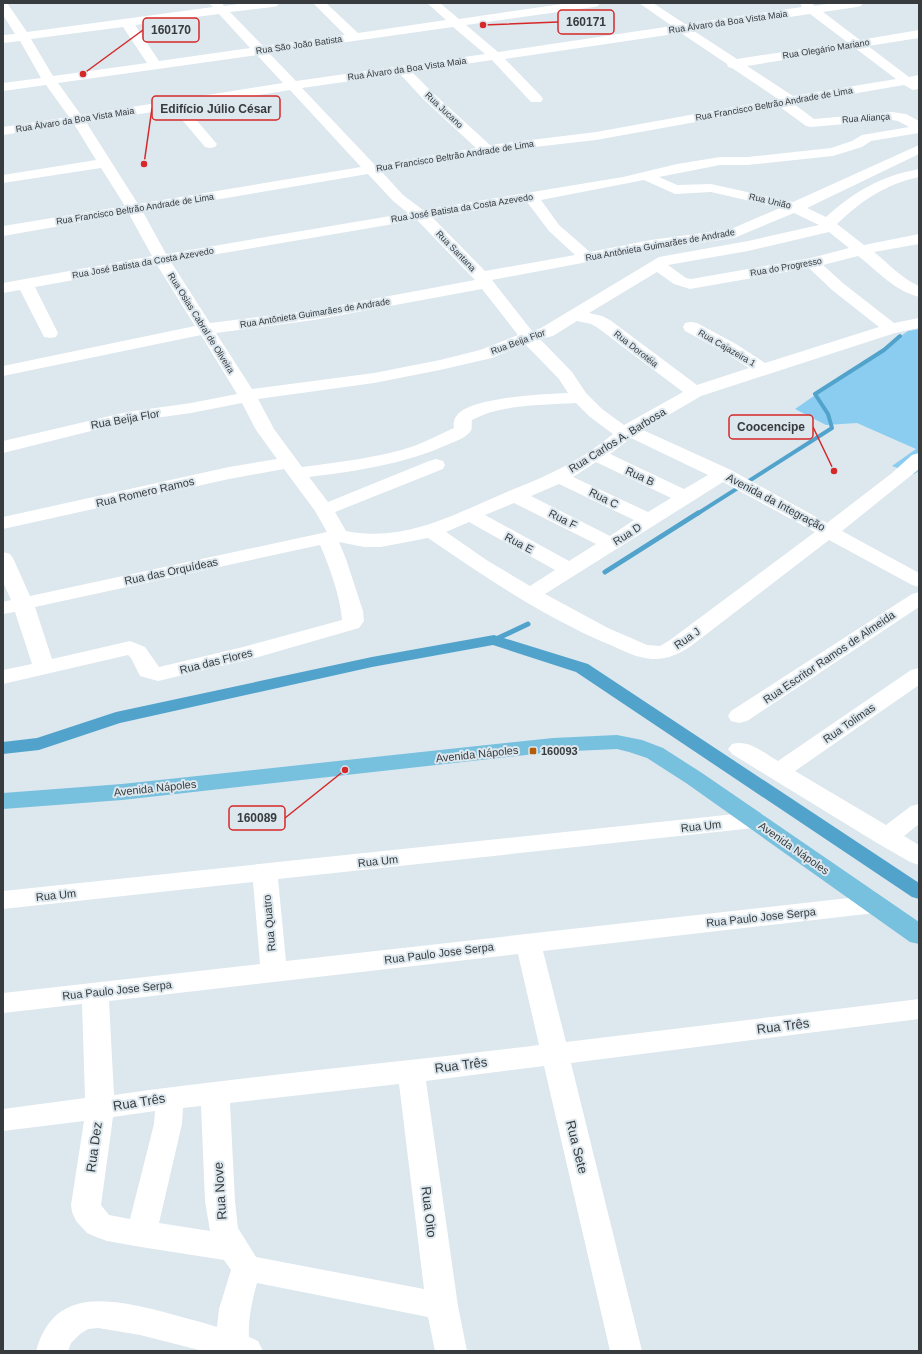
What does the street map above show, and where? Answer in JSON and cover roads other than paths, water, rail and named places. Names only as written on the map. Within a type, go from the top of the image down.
[{"type":"main road","name":"Avenida Nápoles","points":[[3,801],[129,791],[553,745],[617,742],[634,745],[655,753],[694,778],[875,904],[918,932]]},
{"type":"street","points":[[3,5],[12,3]]},
{"type":"street","points":[[3,40],[127,23],[218,7],[273,3]]},
{"type":"street","points":[[319,3],[355,37]]},
{"type":"street","points":[[433,3],[495,56],[536,99]]},
{"type":"street","name":"Rua São João Batista","points":[[3,87],[456,23],[544,6],[594,3]]},
{"type":"street","points":[[645,3],[786,101]]},
{"type":"street","name":"Rua Álvaro da Boa Vista Maia","points":[[3,131],[402,69],[682,28],[808,6],[857,3]]},
{"type":"street","name":"Rua Osias Cabral de Oliveira","points":[[3,5],[49,80],[78,120],[134,209],[161,259],[248,396],[265,430],[324,510],[333,537]]},
{"type":"street","points":[[808,6],[857,44],[913,80],[919,91]]},
{"type":"street","name":"Rua Santana","points":[[218,7],[398,198],[429,222],[484,280],[530,338],[566,376],[580,397],[596,413],[627,432]]},
{"type":"street","points":[[127,23],[155,65]]},
{"type":"street","name":"Rua Olegário Mariano","points":[[733,64],[919,34]]},
{"type":"street","name":"Rua Jucano","points":[[402,69],[428,96],[487,150]]},
{"type":"street","name":"Rua Francisco Beltrão Andrade de Lima","points":[[3,231],[487,150],[642,128],[786,101],[913,80]]},
{"type":"street","name":"Rua Aliança","points":[[786,101],[810,123],[892,116],[901,117],[919,128]]},
{"type":"street","points":[[176,104],[210,144]]},
{"type":"street","name":"Rua José Batista da Costa Azevedo","points":[[3,288],[161,259],[531,197],[646,176],[657,171],[710,163],[759,160],[833,152],[857,144],[867,138],[919,128]]},
{"type":"street","name":"Rua Antônieta Guimarães de Andrade","points":[[3,371],[206,329],[290,319],[484,280],[587,257],[651,245],[734,233],[919,149]]},
{"type":"street","points":[[3,179],[105,163]]},
{"type":"street","points":[[826,227],[847,207],[875,188],[886,182],[919,172]]},
{"type":"street","name":"Rua União","points":[[646,176],[676,190],[711,188],[794,207],[861,250],[889,275],[903,285],[919,292]]},
{"type":"street","points":[[531,197],[554,228],[587,257]]},
{"type":"street","name":"Rua Beija Flor","points":[[3,447],[127,417],[192,408],[248,396],[314,385],[374,378],[414,371],[486,354],[547,332],[661,262],[748,246],[826,227]]},
{"type":"street","name":"Rua do Progresso","points":[[651,245],[661,262],[680,281],[690,284],[812,263],[861,250],[919,238]]},
{"type":"street","points":[[812,263],[854,300],[891,329]]},
{"type":"street","points":[[903,285],[919,279]]},
{"type":"street","points":[[25,284],[50,333]]},
{"type":"street","name":"Rua Dorotéia","points":[[573,315],[596,320],[604,324],[695,392]]},
{"type":"street","name":"Rua Carlos A. Barbosa","points":[[333,537],[364,541],[381,541],[431,531],[559,476],[596,455],[627,432],[695,392],[891,329],[919,323]]},
{"type":"street","name":"Rua Cajazeira 1","points":[[691,327],[730,348],[763,369]]},
{"type":"street","name":"Rua Romero Ramos","points":[[3,523],[228,473],[375,462],[422,449],[460,432],[463,429],[462,423],[464,418],[485,408],[580,397]]},
{"type":"street","name":"Avenida da Integração","points":[[627,432],[739,482],[919,581]]},
{"type":"street","name":"Rua B","points":[[596,455],[685,497]]},
{"type":"street","name":"Rua J","points":[[431,531],[475,562],[574,620],[623,644],[654,654],[662,653],[690,637],[899,478],[919,459]]},
{"type":"street","points":[[324,510],[436,465]]},
{"type":"street","name":"Rua C","points":[[559,476],[649,520]]},
{"type":"street","name":"Rua D","points":[[531,594],[568,569],[611,544],[685,497],[739,482]]},
{"type":"street","name":"Rua F","points":[[514,495],[611,544]]},
{"type":"street","name":"Rua E","points":[[470,515],[568,569]]},
{"type":"street","name":"Rua das Orquídeas","points":[[3,608],[333,537]]},
{"type":"street","name":"Rua das Flores","points":[[3,677],[130,648],[136,649],[148,672],[158,674],[243,654],[352,624],[352,611],[336,559],[333,537]]},
{"type":"street","points":[[3,558],[23,604],[44,667]]},
{"type":"street","name":"Rua Escritor Ramos de Almeida","points":[[739,716],[919,598]]},
{"type":"street","name":"Rua Tolimas","points":[[778,772],[919,675]]},
{"type":"street","points":[[740,749],[919,856]]},
{"type":"street","points":[[886,837],[919,812]]},
{"type":"street","name":"Rua Um","points":[[3,900],[265,874],[754,820]]},
{"type":"street","name":"Rua Quatro","points":[[265,874],[274,972]]},
{"type":"street","name":"Rua Paulo Jose Serpa","points":[[3,1003],[875,904]]},
{"type":"street","name":"Rua Sete","points":[[528,943],[626,1351]]},
{"type":"street","name":"Rua Dez","points":[[95,993],[100,1108],[86,1205],[87,1212],[90,1218],[107,1228],[141,1234]]},
{"type":"street","name":"Rua Três","points":[[3,1120],[170,1098],[411,1072],[919,1010]]},
{"type":"street","name":"Rua Oito","points":[[411,1072],[442,1306],[451,1351]]},
{"type":"street","name":"Rua Nove","points":[[216,1093],[220,1201],[223,1228],[240,1258]]},
{"type":"street","points":[[170,1098],[168,1124],[141,1234],[442,1306]]},
{"type":"street","points":[[239,1350],[232,1327],[240,1258]]},
{"type":"street","points":[[52,1351],[58,1336],[66,1326],[72,1321],[87,1314],[102,1314],[130,1318],[239,1350]]},
{"type":"waterway","points":[[697,514],[832,428],[828,414],[815,394],[884,350],[900,336]]},
{"type":"waterway","points":[[605,572],[698,513]]},
{"type":"waterway","points":[[494,640],[528,624]]},
{"type":"waterway","points":[[3,748],[39,744],[116,718],[372,662],[494,640],[582,668],[919,892]]},
{"type":"place","name":"160171","points":[[483,25]]},
{"type":"place","name":"160170","points":[[83,74]]},
{"type":"place","name":"Edifício Júlio César","points":[[144,164]]},
{"type":"place","name":"Coocencipe","points":[[834,471]]},
{"type":"place","name":"160093","points":[[533,751]]},
{"type":"place","name":"160089","points":[[345,770]]}]
